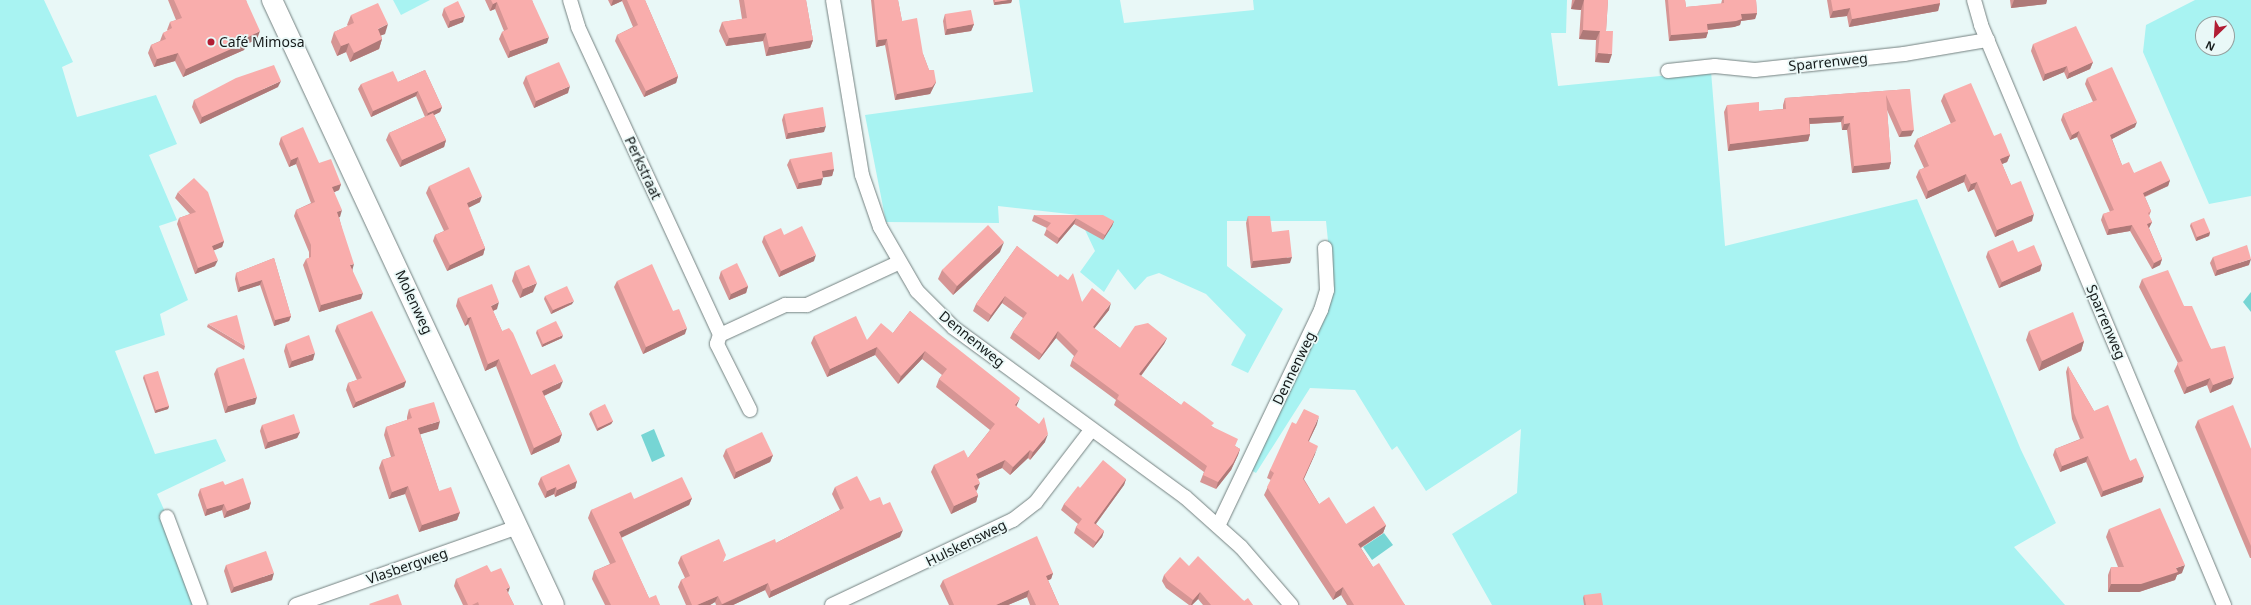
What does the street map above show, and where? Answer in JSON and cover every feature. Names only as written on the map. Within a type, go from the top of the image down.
[{"type":"street","name":"Molenweg","points":[[272,0],[554,605]]},
{"type":"street","name":"Perkstraat","points":[[570,0],[578,27],[720,335],[717,344],[750,410]]},
{"type":"street","name":"Dennenweg","points":[[833,0],[862,176],[880,227],[898,263],[917,291],[954,328],[1091,430],[1185,497],[1218,526],[1292,605]]},
{"type":"street","name":"Sparrenweg","points":[[1974,0],[1988,40],[2224,605]]},
{"type":"street","name":"Sparrenweg","points":[[1668,71],[1715,66],[1755,70],[1904,54],[1988,40]]},
{"type":"street","name":"Dennenweg","points":[[1218,526],[1321,310],[1327,290],[1325,248]]},
{"type":"street","points":[[720,335],[785,305],[808,305],[898,263]]},
{"type":"street","name":"Hulskensweg","points":[[832,605],[1013,520],[1036,502],[1091,430]]},
{"type":"street","points":[[167,517],[200,605]]},
{"type":"street","name":"Vlasbergweg","points":[[296,605],[517,527]]},
{"type":"shaded area","points":[[0,0],[44,0],[73,62],[62,67],[77,117],[156,95],[177,144],[149,155],[177,220],[159,226],[188,300],[160,314],[165,335],[115,351],[155,454],[216,439],[226,461],[157,494],[207,605],[0,605]]},
{"type":"shaded area","points":[[393,0],[430,0],[401,15]]},
{"type":"shaded area","points":[[1019,0],[1120,0],[1124,23],[1254,10],[1253,0],[1567,0],[1566,33],[1551,33],[1558,86],[1711,71],[1725,246],[1917,199],[2021,450],[2056,523],[2014,547],[2065,605],[1492,605],[1452,534],[1517,493],[1521,429],[1426,491],[1397,446],[1392,450],[1355,390],[1310,388],[1256,473],[1249,469],[1322,312],[1330,261],[1326,221],[1227,221],[1227,266],[1283,309],[1248,373],[1231,365],[1246,335],[1206,294],[1159,273],[1147,277],[1135,290],[1118,269],[1104,292],[1080,272],[1095,251],[1078,215],[998,206],[999,223],[886,222],[865,115],[1033,92]]},
{"type":"shaded area","points":[[2195,0],[2251,0],[2251,196],[2209,204],[2143,52],[2146,25]]},
{"type":"shaded area","points":[[2251,292],[2251,312],[2243,302]]},
{"type":"shaded area","points":[[654,429],[665,456],[652,462],[641,435]]},
{"type":"shaded area","points":[[1384,533],[1393,545],[1372,560],[1363,547]]},
{"type":"building","points":[[174,0],[246,0],[260,31],[246,38],[247,42],[186,69],[178,53],[157,59],[151,45],[166,39],[163,33],[172,28],[170,22],[182,18]]},
{"type":"building","points":[[491,0],[532,0],[549,37],[510,51],[502,32],[508,29],[497,2],[493,4]]},
{"type":"building","points":[[627,0],[645,0],[678,76],[646,91],[617,35],[638,25]]},
{"type":"building","points":[[744,0],[806,0],[813,40],[769,47],[766,33],[729,38],[722,22],[747,18]]},
{"type":"building","points":[[874,0],[898,0],[902,21],[917,18],[923,54],[929,70],[934,70],[936,82],[932,87],[897,94],[887,39],[878,40]]},
{"type":"building","points":[[995,0],[1008,0],[995,2]]},
{"type":"building","points":[[1584,0],[1608,0],[1606,31],[1613,31],[1612,54],[1598,53],[1600,31],[1583,30]]},
{"type":"building","points":[[1668,0],[1685,0],[1686,7],[1724,3],[1724,0],[1756,0],[1757,13],[1741,14],[1742,19],[1736,21],[1707,24],[1708,32],[1671,35]]},
{"type":"building","points":[[1831,0],[1940,0],[1940,3],[1852,19],[1850,8],[1833,11]]},
{"type":"building","points":[[458,1],[465,16],[450,21],[444,8]]},
{"type":"building","points":[[378,3],[388,24],[378,29],[382,39],[354,53],[349,43],[341,46],[334,32],[354,23],[351,15]]},
{"type":"building","points":[[971,10],[974,24],[947,29],[945,14]]},
{"type":"building","points":[[2076,26],[2093,62],[2069,73],[2067,66],[2045,74],[2033,44]]},
{"type":"building","points":[[559,62],[570,86],[536,101],[526,76]]},
{"type":"building","points":[[274,65],[281,81],[202,117],[194,100],[236,78]]},
{"type":"building","points":[[2112,67],[2137,122],[2110,135],[2122,165],[2129,162],[2134,173],[2161,161],[2170,180],[2143,193],[2151,211],[2148,213],[2152,222],[2147,224],[2162,259],[2154,263],[2132,225],[2109,229],[2103,214],[2114,210],[2079,131],[2072,135],[2063,114],[2097,100],[2087,78]]},
{"type":"building","points":[[425,70],[442,107],[428,113],[418,91],[373,111],[361,84],[393,71],[398,82]]},
{"type":"building","points":[[1971,83],[1994,136],[2001,133],[2010,155],[2000,159],[2011,185],[2021,181],[2034,214],[1997,230],[1977,182],[1971,184],[1966,174],[1928,191],[1919,170],[1929,166],[1917,139],[1956,121],[1944,94]]},
{"type":"building","points":[[1910,89],[1914,130],[1902,131],[1886,95],[1891,162],[1854,166],[1850,123],[1844,124],[1844,116],[1809,118],[1810,134],[1730,144],[1727,105],[1759,102],[1759,111],[1786,109],[1785,98]]},
{"type":"building","points":[[823,107],[826,126],[788,133],[784,114]]},
{"type":"building","points":[[433,113],[446,140],[402,160],[389,133]]},
{"type":"building","points":[[303,127],[319,163],[331,159],[341,184],[332,187],[342,210],[337,212],[354,264],[350,265],[363,293],[321,305],[306,259],[311,257],[311,245],[296,210],[315,202],[298,157],[291,160],[281,137]]},
{"type":"building","points":[[832,152],[834,169],[822,171],[823,178],[799,183],[790,159]]},
{"type":"building","points":[[469,167],[482,196],[467,203],[485,248],[450,265],[435,235],[449,229],[429,186]]},
{"type":"building","points":[[194,178],[208,192],[224,241],[212,246],[218,260],[198,268],[179,218],[196,212],[178,192]]},
{"type":"building","points":[[1034,215],[1103,215],[1114,221],[1105,235],[1076,218],[1059,238],[1046,229],[1051,223]]},
{"type":"building","points":[[1248,216],[1270,216],[1272,232],[1289,230],[1292,257],[1253,261]]},
{"type":"building","points":[[2204,218],[2210,232],[2197,237],[2191,223]]},
{"type":"building","points":[[988,225],[1004,242],[957,286],[942,270]]},
{"type":"building","points":[[802,226],[816,255],[781,271],[764,236],[781,228],[784,235]]},
{"type":"building","points":[[2013,240],[2018,252],[2034,245],[2042,264],[2002,282],[1988,251]]},
{"type":"building","points":[[2247,245],[2251,259],[2217,270],[2213,257]]},
{"type":"building","points":[[1017,246],[1058,277],[1060,274],[1068,280],[1073,273],[1082,302],[1092,288],[1111,303],[1093,327],[1120,348],[1135,326],[1148,323],[1167,338],[1139,374],[1181,405],[1184,401],[1198,411],[1214,423],[1211,426],[1238,439],[1235,446],[1240,449],[1233,463],[1218,482],[1203,475],[1207,466],[1117,399],[1119,395],[1072,360],[1078,351],[1058,331],[1042,354],[1013,332],[1027,313],[1005,296],[991,315],[976,304]]},
{"type":"building","points":[[274,258],[291,316],[275,320],[262,280],[240,287],[236,273]]},
{"type":"building","points":[[737,263],[748,286],[731,294],[721,271]]},
{"type":"building","points":[[652,264],[673,311],[679,309],[687,328],[646,347],[617,281]]},
{"type":"building","points":[[529,265],[537,283],[523,289],[515,271]]},
{"type":"building","points":[[2168,270],[2184,306],[2192,306],[2211,349],[2225,346],[2234,377],[2213,385],[2210,378],[2187,387],[2177,363],[2183,361],[2142,279]]},
{"type":"building","points":[[492,284],[499,302],[491,306],[502,331],[509,328],[513,333],[531,375],[555,364],[563,381],[542,391],[562,434],[534,448],[499,359],[488,364],[471,317],[468,318],[458,298]]},
{"type":"building","points":[[567,286],[574,301],[553,310],[545,296]]},
{"type":"building","points":[[372,311],[406,381],[356,402],[348,383],[362,378],[337,325]]},
{"type":"building","points":[[910,311],[1020,398],[1015,405],[1039,424],[1044,417],[1048,434],[1033,452],[1030,450],[1013,467],[1005,460],[976,474],[980,483],[974,486],[978,495],[954,506],[934,465],[964,450],[968,458],[995,424],[939,379],[947,369],[925,351],[901,376],[877,347],[830,369],[814,336],[856,316],[867,340],[881,323],[893,333]]},
{"type":"building","points":[[2073,312],[2084,341],[2042,361],[2029,331]]},
{"type":"building","points":[[237,315],[245,346],[208,324]]},
{"type":"building","points":[[556,321],[563,335],[543,344],[537,330]]},
{"type":"building","points":[[309,335],[315,353],[292,361],[286,344]]},
{"type":"building","points":[[244,358],[257,397],[228,406],[217,368]]},
{"type":"building","points":[[2068,366],[2094,411],[2108,405],[2130,461],[2136,458],[2144,476],[2103,491],[2088,456],[2062,466],[2055,449],[2084,438],[2074,413]]},
{"type":"building","points":[[158,371],[169,406],[156,410],[144,375]]},
{"type":"building","points":[[434,402],[440,421],[418,428],[439,491],[451,487],[460,512],[422,525],[408,486],[392,492],[382,460],[395,456],[386,427],[412,418],[409,409]]},
{"type":"building","points":[[605,404],[613,421],[598,428],[591,411]]},
{"type":"building","points":[[2233,405],[2251,449],[2251,546],[2198,420]]},
{"type":"building","points":[[1304,409],[1319,416],[1308,441],[1318,446],[1303,479],[1319,504],[1329,497],[1346,524],[1374,506],[1386,525],[1358,544],[1373,567],[1379,563],[1405,605],[1354,605],[1343,587],[1336,592],[1267,487],[1274,473],[1270,470],[1292,422],[1296,424]]},
{"type":"building","points":[[294,414],[300,432],[268,442],[262,425]]},
{"type":"building","points":[[762,432],[773,455],[736,472],[726,449]]},
{"type":"building","points":[[1103,460],[1126,479],[1094,523],[1104,531],[1096,542],[1076,527],[1082,519],[1064,504],[1078,486],[1080,488]]},
{"type":"building","points":[[569,464],[577,481],[557,490],[556,487],[547,491],[541,477]]},
{"type":"building","points":[[857,476],[870,501],[880,497],[883,505],[890,502],[903,530],[771,591],[768,583],[722,604],[718,596],[697,605],[692,605],[681,580],[690,576],[681,556],[719,539],[726,555],[723,562],[775,539],[776,543],[844,508],[835,487]]},
{"type":"building","points":[[682,477],[692,498],[619,532],[649,598],[656,595],[660,605],[611,605],[594,571],[616,562],[591,510],[631,492],[634,499]]},
{"type":"building","points":[[243,478],[251,502],[227,511],[224,504],[207,509],[200,489],[223,481],[225,485]]},
{"type":"building","points":[[2160,508],[2185,565],[2176,568],[2178,572],[2141,584],[2111,584],[2111,567],[2124,567],[2109,529]]},
{"type":"building","points":[[1037,536],[1053,573],[1046,576],[1059,605],[1036,605],[1029,590],[996,605],[954,605],[943,580]]},
{"type":"building","points":[[266,551],[274,573],[234,587],[226,565]]},
{"type":"building","points":[[1198,556],[1244,601],[1248,598],[1253,605],[1211,605],[1200,592],[1193,600],[1168,581],[1164,575],[1180,557],[1189,566]]},
{"type":"building","points":[[487,565],[491,572],[501,568],[510,587],[506,589],[514,605],[479,605],[478,602],[468,605],[456,579]]},
{"type":"building","points":[[1601,593],[1603,605],[1586,605],[1584,595]]},
{"type":"building","points":[[398,594],[402,605],[369,604]]},
{"type":"place","name":"Café Mimosa","points":[[211,42]]}]
